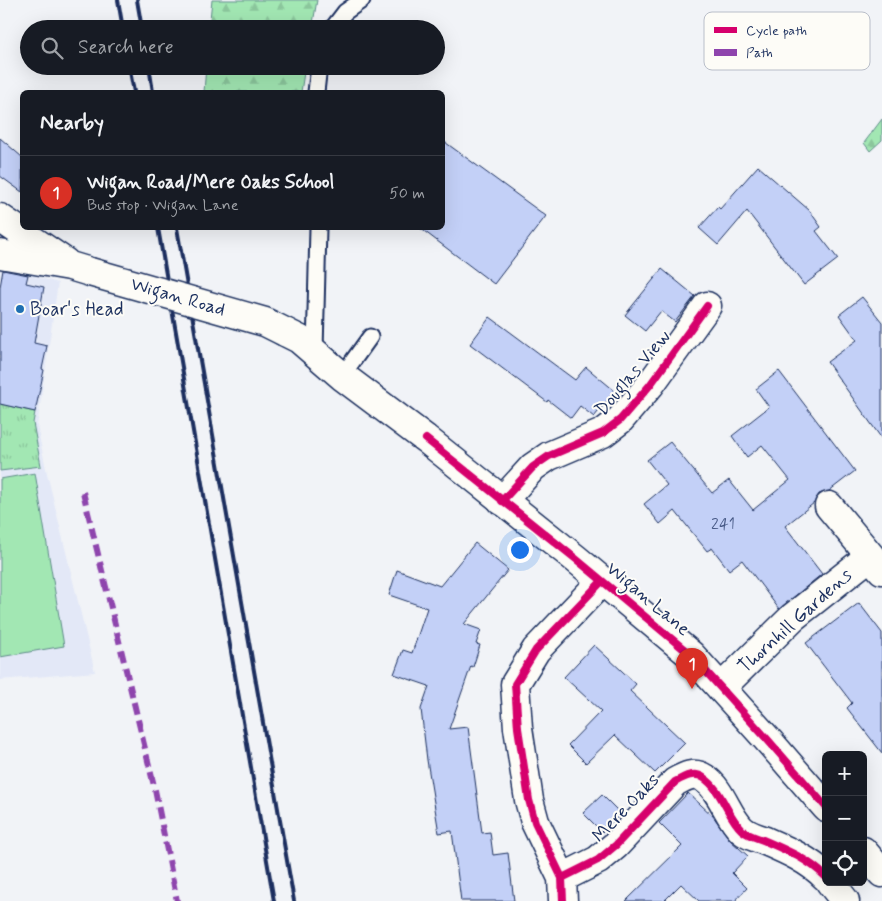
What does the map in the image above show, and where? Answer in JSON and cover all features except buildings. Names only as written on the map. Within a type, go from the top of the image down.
[{"type":"main road","name":"Wigan Road","points":[[0,218],[80,269]]},
{"type":"main road","name":"Wigan Road","points":[[0,254],[80,269],[265,322],[285,332]]},
{"type":"main road","name":"Douglas View","points":[[502,501],[533,468],[548,456],[603,433],[620,420],[650,385],[707,306]]},
{"type":"main road","name":"Wigan Lane","points":[[285,332],[299,338],[342,376],[426,439],[576,559],[691,656],[822,802]]},
{"type":"main road","name":"Thornhill Gardens","points":[[721,688],[793,617],[876,563],[828,506]]},
{"type":"main road","name":"Mere Oaks","points":[[602,582],[536,650],[515,684],[518,728],[529,800],[535,822],[563,889],[616,845],[675,782],[685,776],[695,774],[704,778],[714,789],[733,820],[750,836],[795,854],[811,863],[822,873]]},
{"type":"main road","points":[[867,856],[882,873]]},
{"type":"main road","points":[[833,886],[845,901]]},
{"type":"lane","points":[[339,20],[345,12],[362,0]]},
{"type":"lane","points":[[316,90],[318,75]]},
{"type":"lane","points":[[315,352],[318,230]]},
{"type":"lane","points":[[342,376],[370,337]]},
{"type":"shaded area","points":[[0,270],[28,274],[58,283],[37,426],[95,672],[0,680]]},
{"type":"green space","points":[[212,0],[317,0],[314,20],[210,20]]},
{"type":"green space","points":[[205,75],[304,75],[301,90],[204,90]]},
{"type":"green space","points":[[882,119],[882,140],[870,151],[864,143]]},
{"type":"green space","points":[[0,404],[35,412],[33,423],[41,466],[0,471]]},
{"type":"green space","points":[[35,473],[64,646],[0,657],[0,479]]},
{"type":"railway","points":[[118,0],[121,20]]},
{"type":"railway","points":[[137,0],[140,20]]},
{"type":"railway","points":[[131,75],[134,90]]},
{"type":"railway","points":[[150,75],[153,90]]},
{"type":"railway","points":[[158,230],[274,901]]},
{"type":"railway","points":[[177,230],[294,901]]},
{"type":"marked path","points":[[83,492],[155,790],[177,901]]},
{"type":"cycle path","points":[[502,501],[533,467],[549,456],[603,433],[620,420],[650,385],[707,306]]},
{"type":"cycle path","points":[[426,439],[576,559],[691,655],[822,802]]},
{"type":"cycle path","points":[[563,901],[562,878],[535,822],[529,800],[518,728],[515,684],[536,650],[602,581]]},
{"type":"cycle path","points":[[562,878],[598,860],[616,845],[675,782],[693,775],[700,776],[710,783],[720,796],[732,818],[742,830],[796,856],[812,865],[822,874]]},
{"type":"place","name":"Boar's Head","points":[[20,309]]},
{"type":"place","name":"Wigan Road/Mere Oaks School","points":[[692,689]]}]
